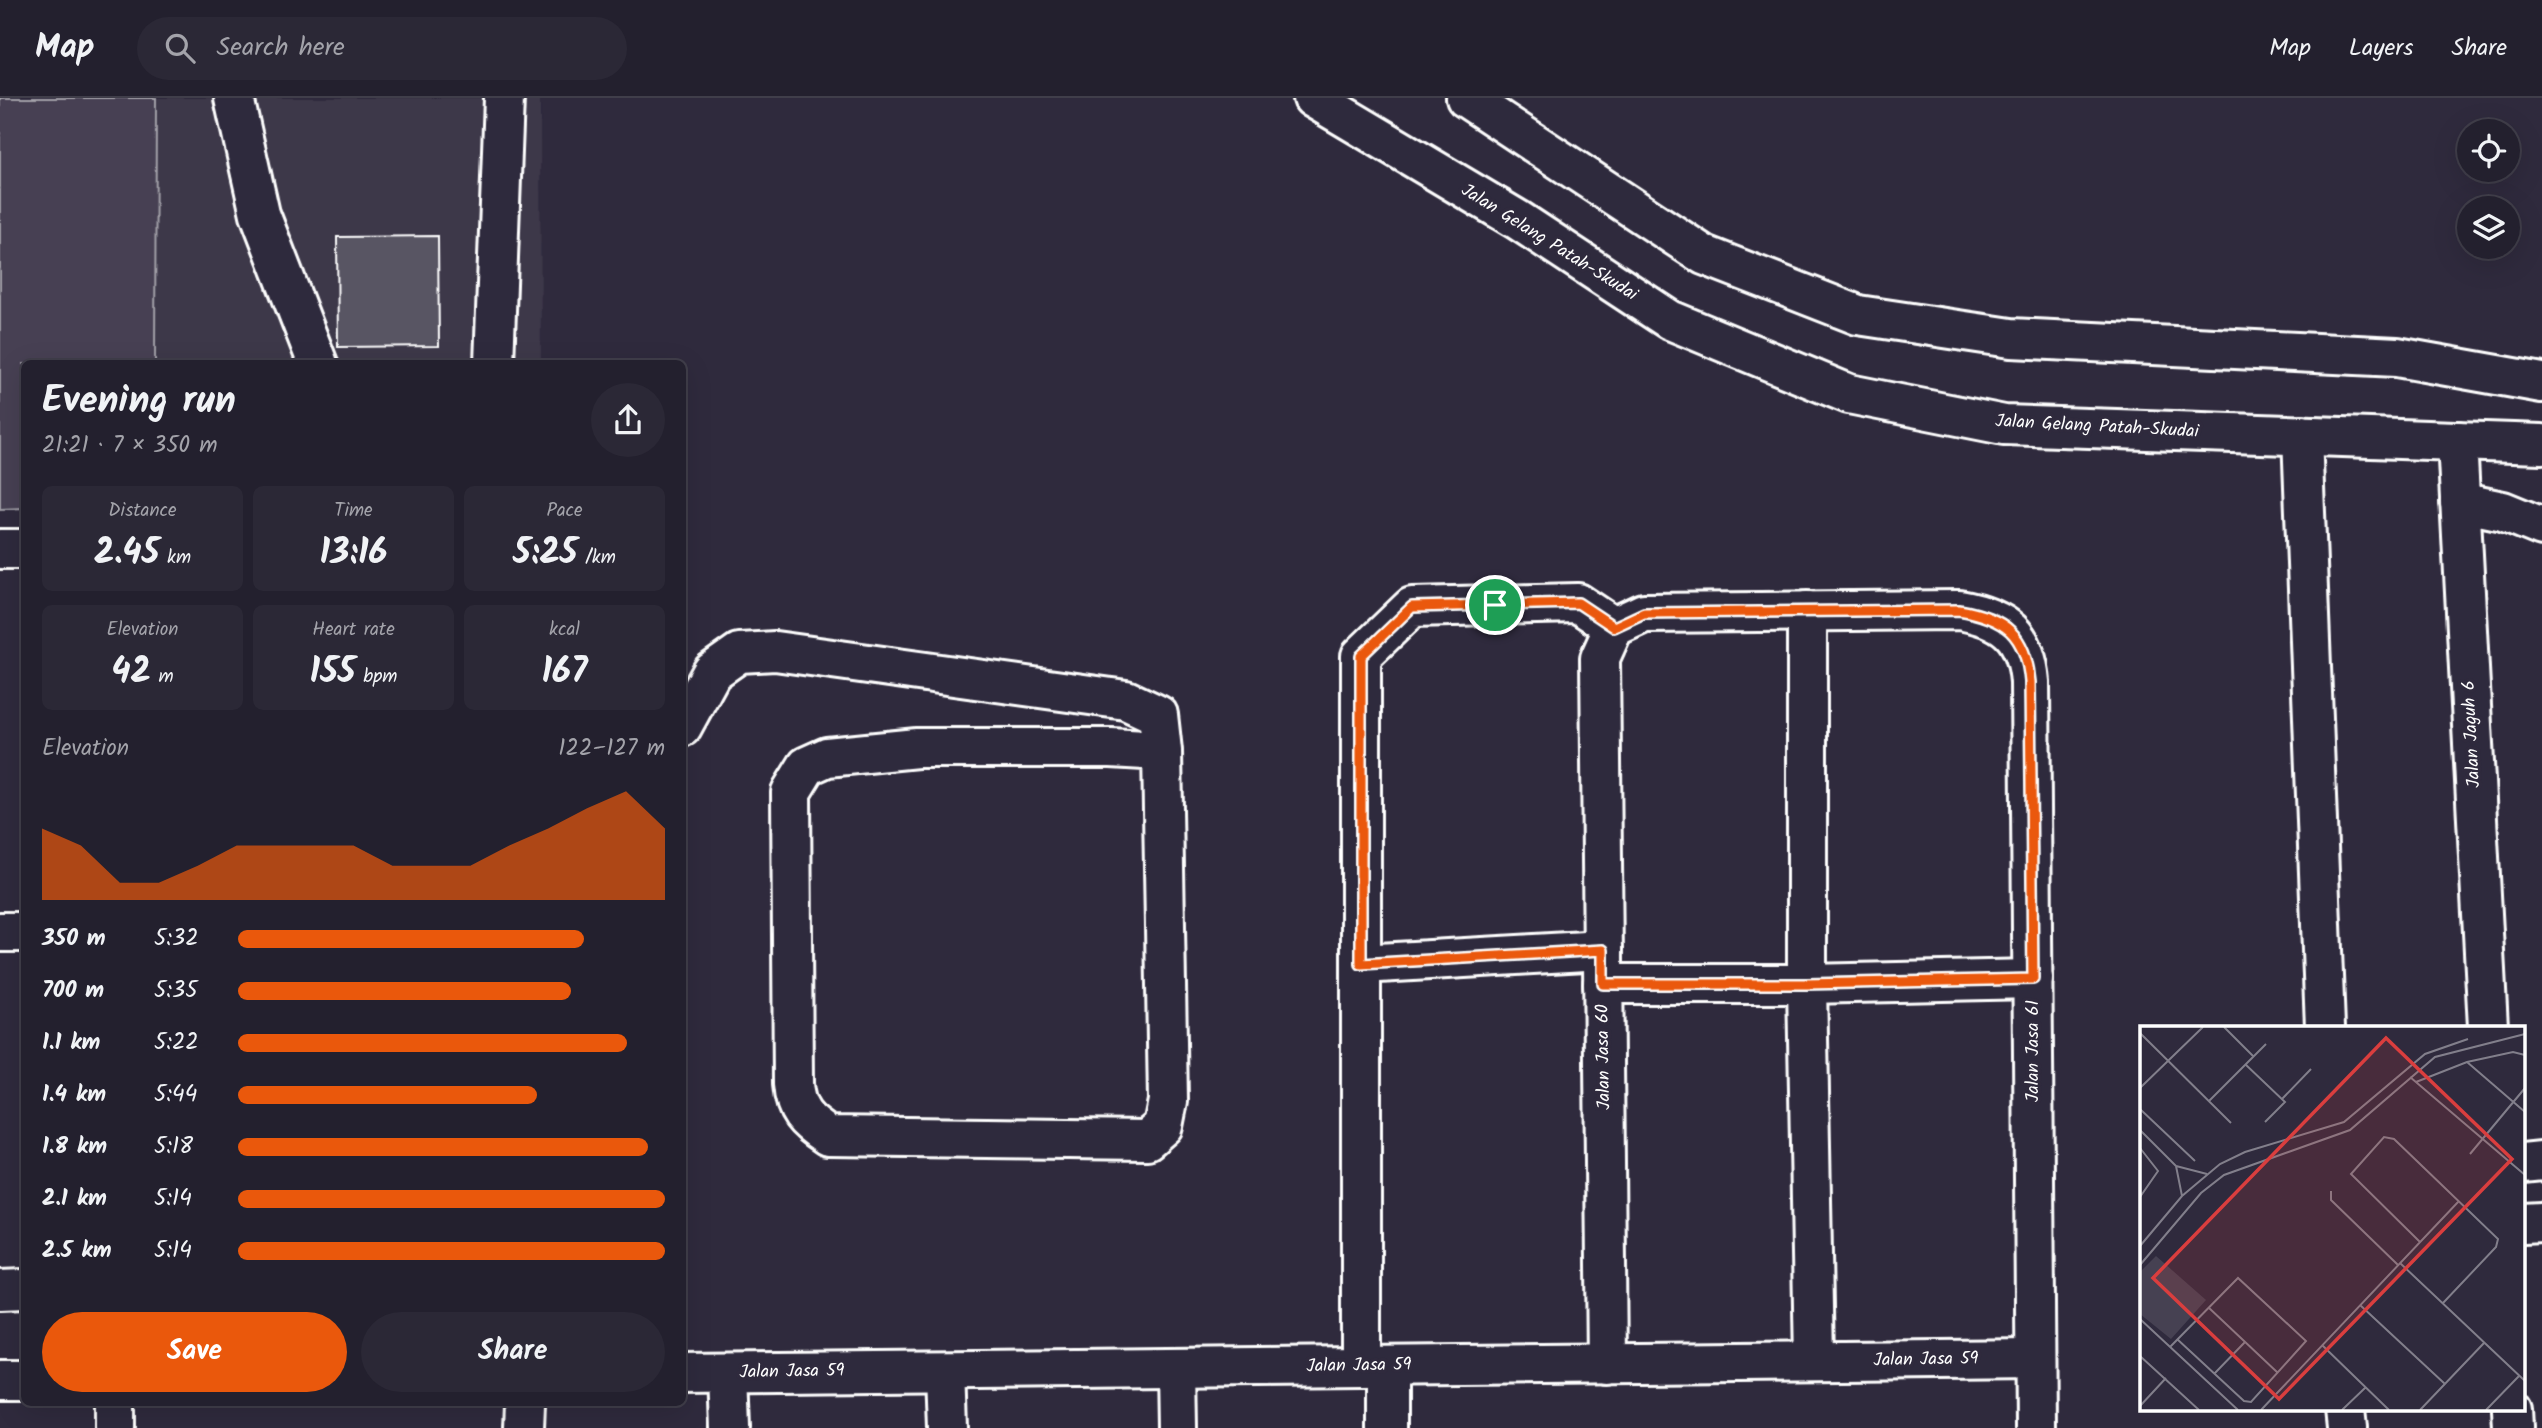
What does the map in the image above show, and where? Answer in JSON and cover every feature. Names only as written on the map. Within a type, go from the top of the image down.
[{"type":"street","points":[[234,98],[260,214],[316,360]]},
{"type":"street","points":[[494,360],[505,98]]},
{"type":"street","name":"Jalan Gelang Patah-Skudai","points":[[1313,98],[1518,220],[1671,320],[1849,394],[2004,425],[2542,444]]},
{"type":"street","points":[[1466,98],[1704,255],[1858,315],[2011,338],[2398,356],[2542,383]]},
{"type":"street","points":[[2302,435],[2325,1026]]},
{"type":"street","name":"Jalan Jaguh 6","points":[[2457,441],[2487,1026]]},
{"type":"street","points":[[2460,502],[2503,511],[2542,527]]},
{"type":"street","points":[[0,549],[21,549]]},
{"type":"street","points":[[1387,1428],[1374,1366],[1361,964],[1361,656],[1412,607],[1578,603],[1614,627],[1644,613],[1807,611],[1807,984],[1814,1362]]},
{"type":"street","name":"Jalan Jasa 61","points":[[1807,611],[1959,610],[1987,615],[2016,635],[2028,660],[2036,1428]]},
{"type":"street","name":"Jalan Jasa 60","points":[[1607,1364],[1600,658],[1614,627]]},
{"type":"street","points":[[686,720],[712,672],[739,653],[775,651],[1126,700],[1158,715],[1162,751],[1168,1101],[1163,1126],[1147,1140],[828,1136],[807,1122],[795,1105],[793,1084],[791,792],[807,766],[827,757],[917,748],[1111,748],[1162,751]]},
{"type":"street","points":[[0,932],[21,932]]},
{"type":"street","points":[[1361,964],[1603,967],[1807,984],[2033,979]]},
{"type":"street","points":[[2524,1163],[2542,1161]]},
{"type":"street","points":[[2524,1223],[2542,1222]]},
{"type":"street","points":[[0,1290],[21,1289]]},
{"type":"street","name":"Jalan Jasa 59","points":[[686,1373],[2035,1359]]},
{"type":"street","points":[[1176,1368],[1177,1428]]},
{"type":"street","points":[[945,1371],[947,1428]]},
{"type":"street","points":[[728,1373],[730,1428]]},
{"type":"street","points":[[0,1380],[21,1380]]},
{"type":"street","points":[[115,1406],[116,1428]]},
{"type":"street","points":[[524,1428],[525,1406]]},
{"type":"street","points":[[2345,1410],[2347,1428]]},
{"type":"street","points":[[2512,1410],[2513,1428]]},
{"type":"shaded area","points":[[0,98],[156,98],[155,360],[21,360],[21,508],[0,509]]},
{"type":"shaded area","points":[[156,98],[540,98],[541,360],[155,360]]},
{"type":"building","points":[[438,236],[439,346],[338,347],[337,237]]},
{"type":"route","points":[[1578,603],[1614,627],[1644,613],[1959,610],[1987,615],[2016,635],[2028,660],[2030,682],[2033,979],[1807,984],[1603,984],[1603,950],[1361,964],[1361,656],[1412,607],[1495,605],[1578,603]]}]
